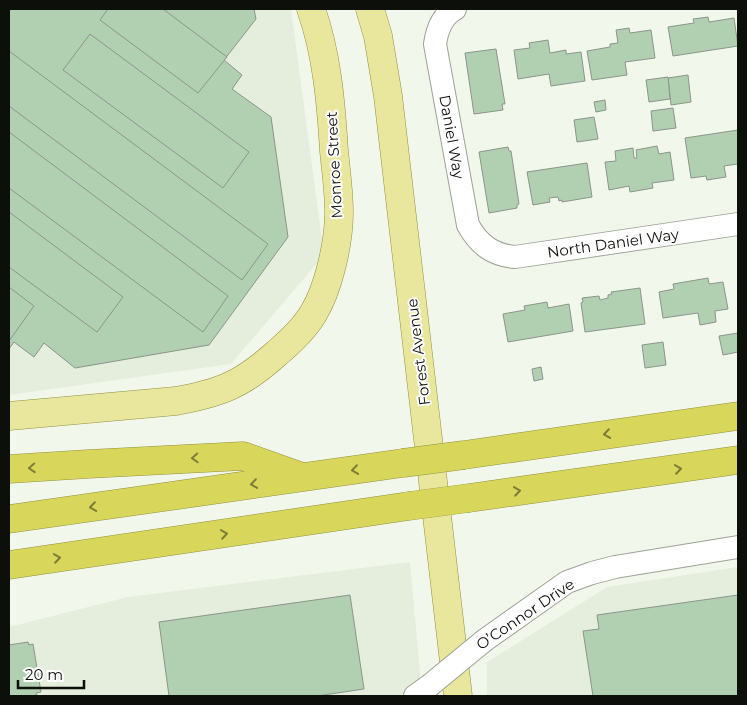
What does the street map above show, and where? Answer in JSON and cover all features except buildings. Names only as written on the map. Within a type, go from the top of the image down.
[{"type":"highway","points":[[9,519],[738,416]]},
{"type":"highway","points":[[9,469],[243,456],[303,477]]},
{"type":"highway","points":[[9,565],[738,460]]},
{"type":"main road","name":"Monroe Street","points":[[9,416],[176,401],[226,390],[247,378],[290,342],[313,315],[326,288],[334,254],[339,213],[328,85],[311,9]]},
{"type":"main road","name":"Forest Avenue","points":[[370,9],[378,36],[388,96],[458,696]]},
{"type":"street","name":"Daniel Way","points":[[450,13],[436,35],[435,44],[468,226],[480,243],[489,249]]},
{"type":"street","name":"North Daniel Way","points":[[489,249],[505,256],[515,257],[738,224]]},
{"type":"street","name":"O’Connor Drive","points":[[422,691],[485,640],[567,582],[615,567],[738,547]]},
{"type":"shaded area","points":[[9,9],[291,9],[324,255],[231,364],[9,395]]},
{"type":"shaded area","points":[[410,562],[422,696],[9,696],[9,627],[128,597]]},
{"type":"shaded area","points":[[738,567],[738,696],[487,696],[487,662],[607,587]]}]
